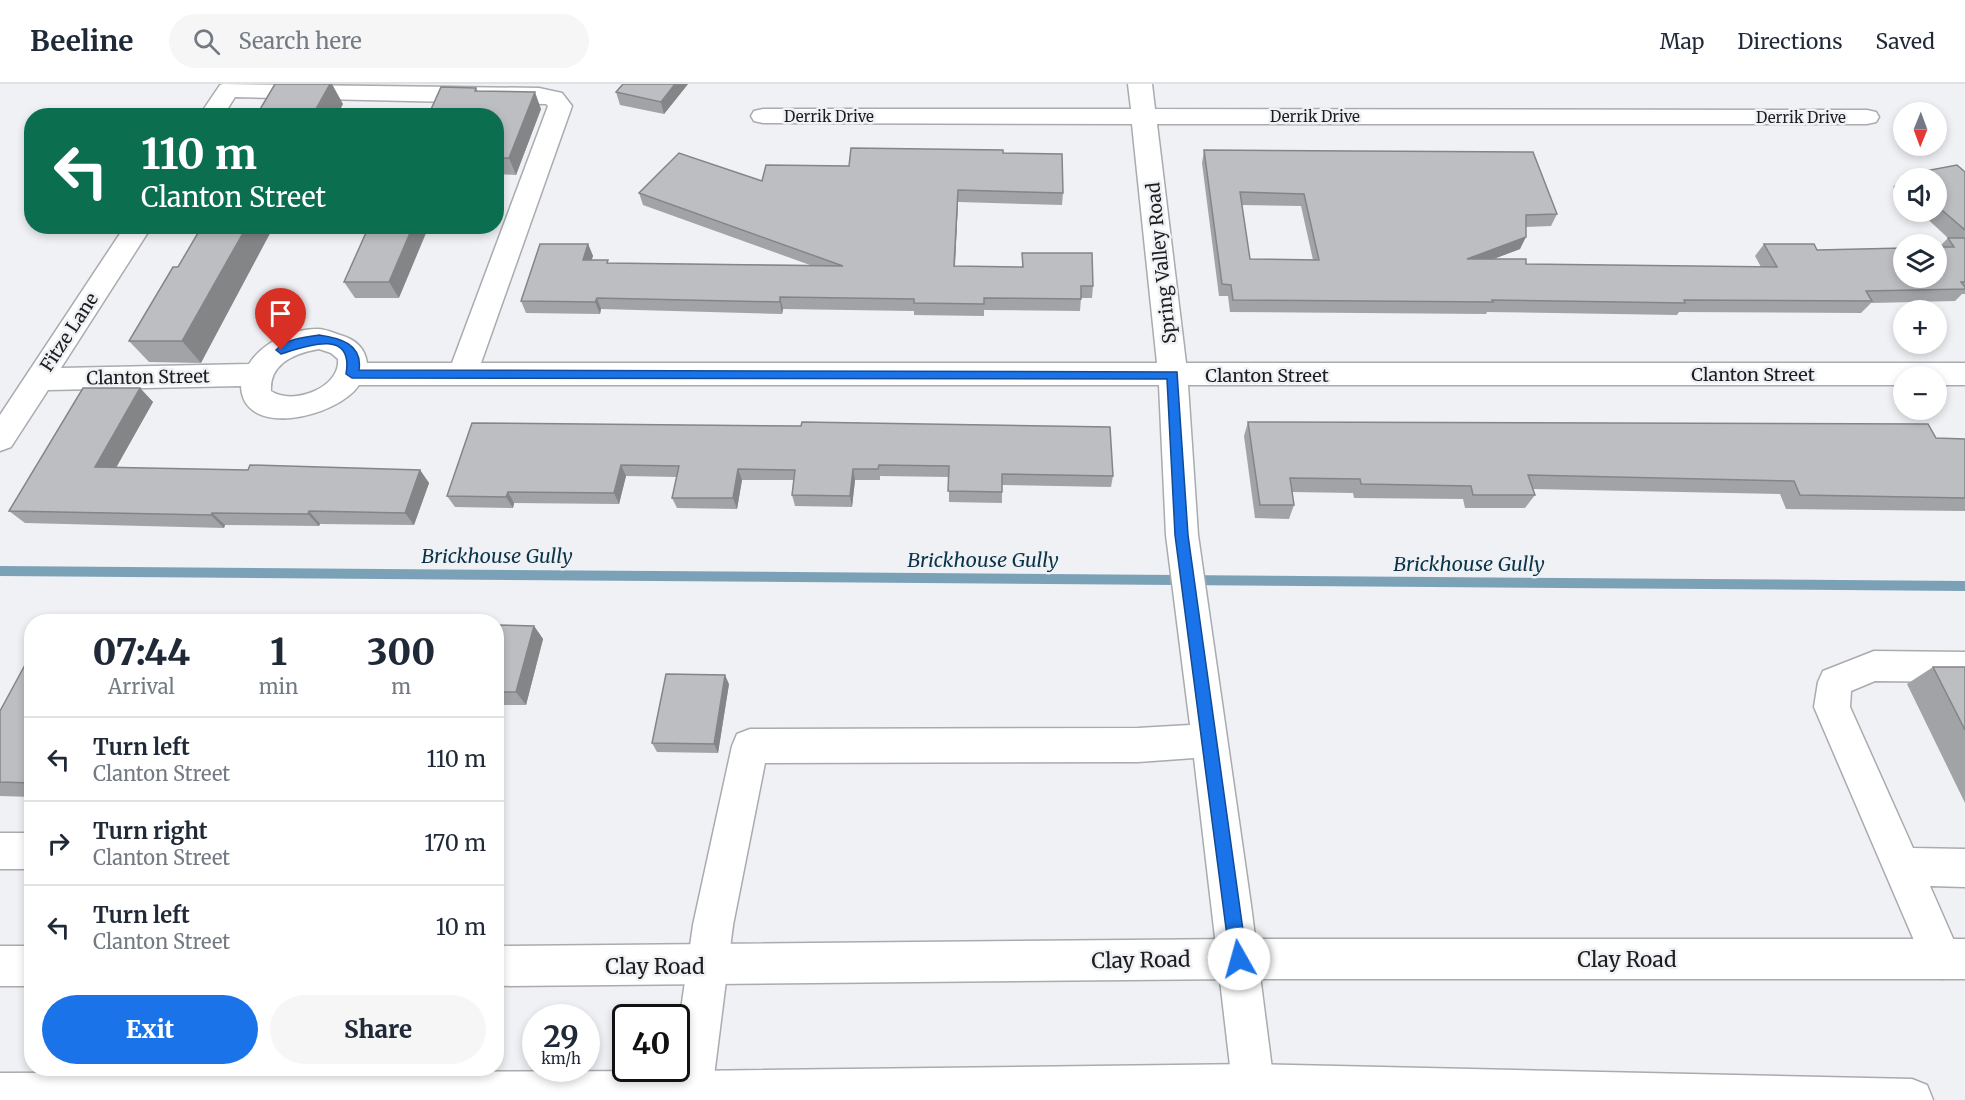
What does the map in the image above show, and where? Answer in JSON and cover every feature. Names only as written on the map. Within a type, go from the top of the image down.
[{"type":"street","name":"Spring Valley Road","points":[[1140,84],[1173,375],[1182,535],[1239,959],[1254,1092]]},
{"type":"street","points":[[216,108],[228,90],[527,95],[554,98],[560,106],[462,374]]},
{"type":"street","name":"Derrik Drive","points":[[763,116],[1867,117]]},
{"type":"street","name":"Fitze Lane","points":[[0,439],[134,234]]},
{"type":"street","points":[[319,339],[336,342],[349,349],[354,360],[352,374],[343,387],[328,399],[309,406],[290,409],[273,406],[261,399],[255,388],[257,375],[266,361],[281,350],[300,342],[319,339]]},
{"type":"street","name":"Clanton Street","points":[[352,374],[1965,374]]},
{"type":"street","name":"Clanton Street","points":[[39,379],[257,375]]},
{"type":"street","points":[[1953,959],[1901,866],[1832,706],[1835,682],[1874,666],[1965,667]]},
{"type":"street","points":[[691,1096],[714,926],[750,746],[1138,745],[1209,740]]},
{"type":"street","points":[[0,850],[24,851]]},
{"type":"street","points":[[1901,866],[1965,868]]},
{"type":"street","name":"Clay Road","points":[[504,966],[708,966],[1239,959],[1953,959]]},
{"type":"street","points":[[0,966],[24,966]]},
{"type":"street","points":[[0,1094],[248,1097],[1254,1092],[1912,1100]]},
{"type":"building","points":[[275,84],[330,84],[316,108],[261,108]]},
{"type":"building","points":[[623,84],[675,84],[661,102],[616,92]]},
{"type":"building","points":[[441,87],[476,88],[475,91],[535,92],[509,158],[504,158],[504,108],[432,108]]},
{"type":"building","points":[[851,148],[1003,150],[1003,153],[1062,154],[1063,193],[958,190],[954,266],[1023,267],[1022,253],[1092,253],[1093,286],[1081,286],[1081,299],[984,298],[984,304],[914,303],[914,299],[780,297],[780,302],[597,298],[595,302],[521,301],[540,244],[588,244],[583,260],[608,260],[607,263],[843,266],[639,193],[679,153],[762,181],[766,165],[849,166]]},
{"type":"building","points":[[1204,150],[1533,152],[1557,214],[1526,215],[1526,237],[1467,259],[1526,259],[1526,264],[1777,267],[1764,244],[1814,244],[1817,250],[1893,248],[1893,288],[1947,288],[1947,247],[1954,247],[1948,238],[1965,238],[1965,282],[1961,282],[1965,289],[1866,291],[1872,301],[1684,300],[1685,303],[1233,300],[1231,285],[1222,284]],"holes":[[[1240,192],[1304,194],[1319,260],[1250,259]]]},
{"type":"building","points":[[1957,165],[1965,172],[1965,230],[1947,214],[1947,168],[1941,168]]},
{"type":"building","points":[[197,234],[242,234],[182,341],[129,341],[173,267],[178,267]]},
{"type":"building","points":[[365,234],[410,234],[389,282],[344,282]]},
{"type":"building","points":[[83,388],[140,388],[95,467],[248,470],[250,465],[420,470],[405,513],[309,511],[308,514],[212,513],[211,515],[9,511]]},
{"type":"building","points":[[802,422],[1110,427],[1113,476],[1002,474],[1002,492],[948,491],[949,466],[879,465],[878,469],[853,469],[850,496],[792,495],[795,470],[738,469],[733,498],[672,498],[679,466],[621,465],[614,493],[508,492],[506,497],[447,496],[472,423],[801,426]]},
{"type":"building","points":[[1248,422],[1928,424],[1936,438],[1965,439],[1965,498],[1800,495],[1794,481],[1528,475],[1535,495],[1473,495],[1471,486],[1361,484],[1360,479],[1290,478],[1294,505],[1260,505]]},
{"type":"building","points":[[504,625],[534,626],[516,692],[504,692]]},
{"type":"building","points":[[24,667],[24,783],[0,782],[0,711]]},
{"type":"building","points":[[1933,667],[1965,667],[1965,730]]},
{"type":"building","points":[[666,674],[725,675],[714,744],[652,743]]},
{"type":"waterway","name":"Brickhouse Gully","points":[[0,571],[1965,586]]},
{"type":"route","points":[[281,350],[300,342],[319,339],[336,342],[349,349],[354,360],[352,374],[1173,375],[1182,535],[1239,959]]}]
